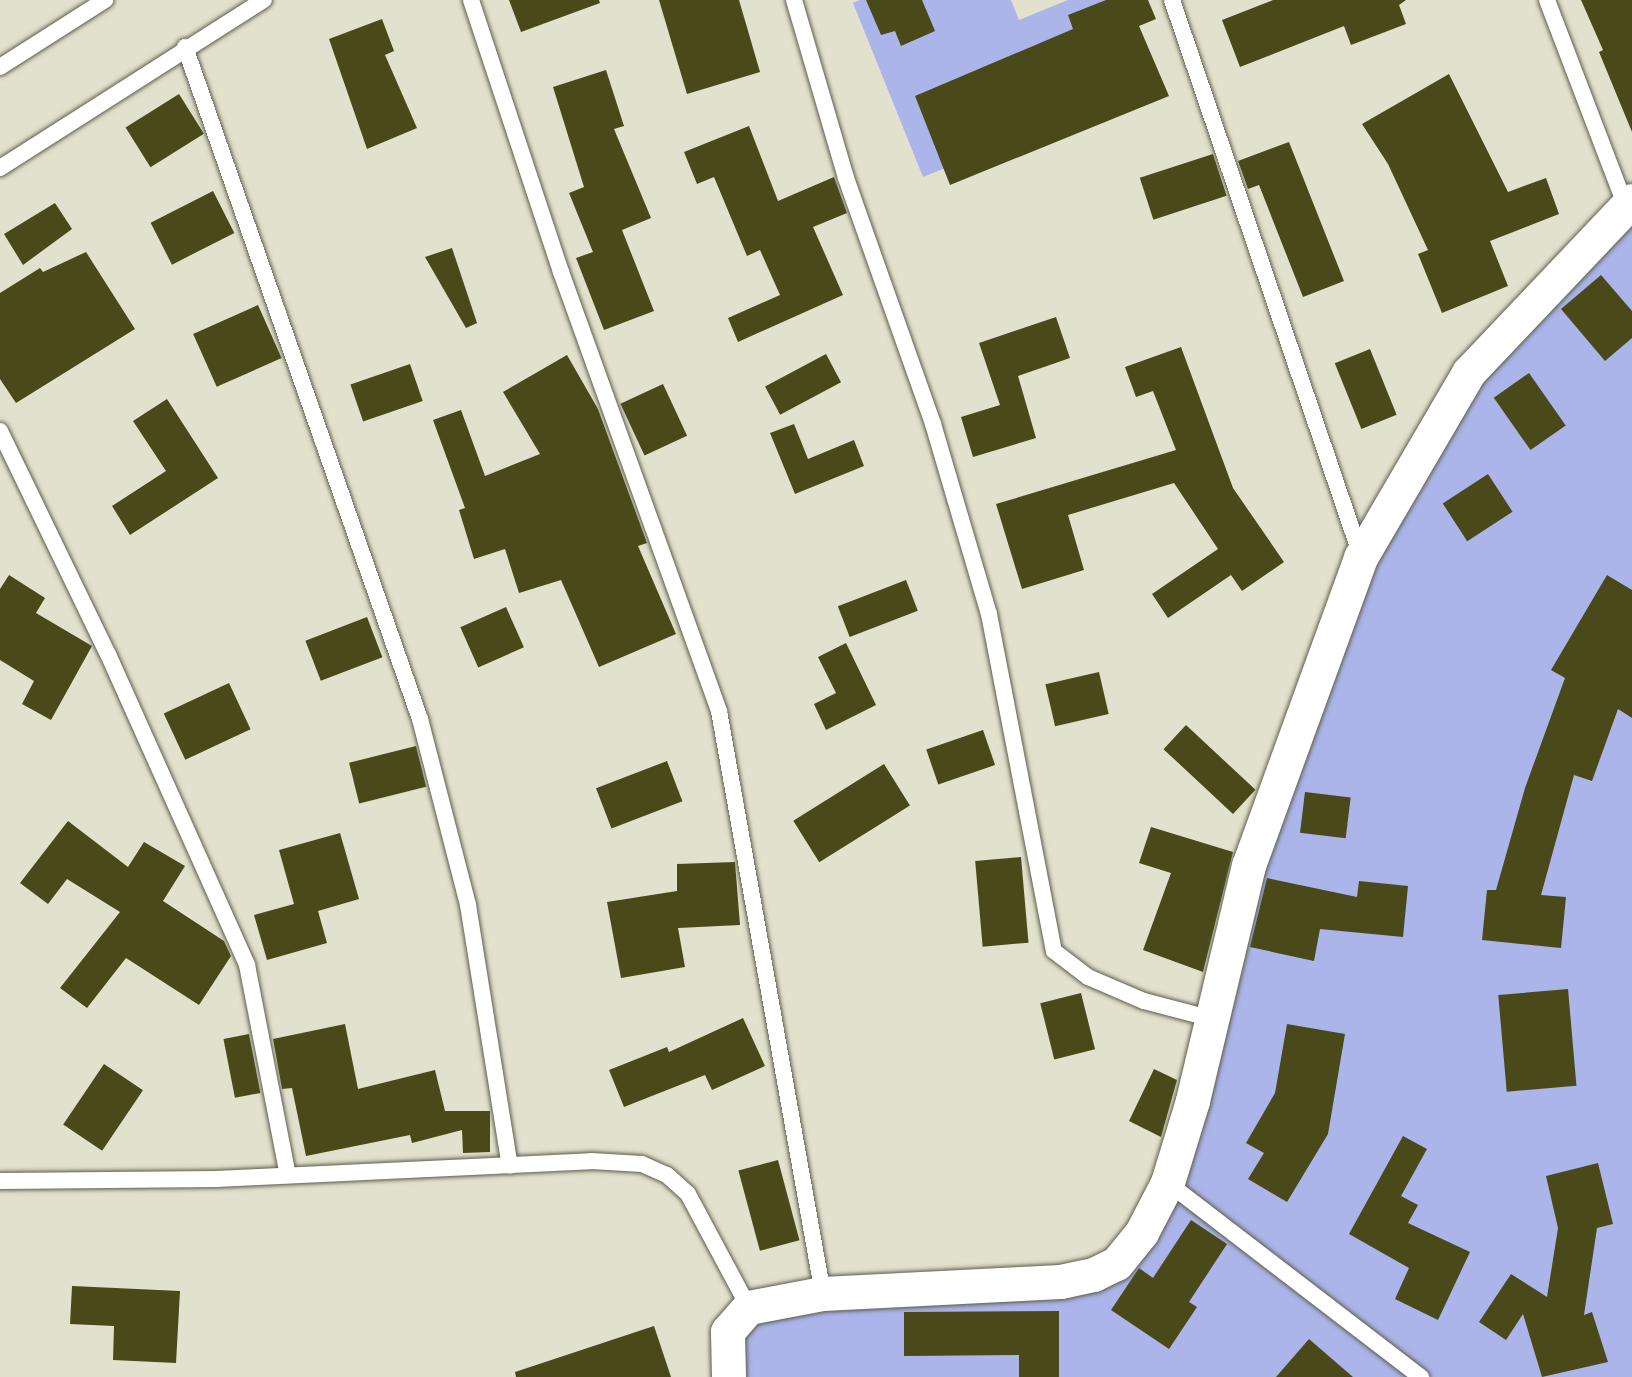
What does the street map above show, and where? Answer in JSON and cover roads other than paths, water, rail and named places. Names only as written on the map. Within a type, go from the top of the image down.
[{"type":"street","points":[[729,1377],[728,1332],[749,1308],[823,1294],[1061,1282],[1094,1275],[1117,1264],[1142,1233],[1168,1183],[1193,1101],[1209,1018],[1249,866],[1361,558],[1469,373],[1629,204]]},
{"type":"lane","points":[[0,67],[105,0]]},
{"type":"lane","points":[[0,168],[185,47],[264,0]]},
{"type":"lane","points":[[471,0],[561,272],[719,711],[823,1294]]},
{"type":"lane","points":[[794,0],[846,178],[933,424],[989,614],[1046,933],[1054,951],[1088,977],[1144,1001],[1209,1018]]},
{"type":"lane","points":[[1172,0],[1361,558]]},
{"type":"lane","points":[[1547,0],[1629,204]]},
{"type":"lane","points":[[185,47],[420,719],[468,905],[510,1166]]},
{"type":"lane","points":[[0,431],[108,654],[247,965],[288,1175]]},
{"type":"lane","points":[[0,1181],[642,1164],[667,1175],[688,1194],[749,1308]]},
{"type":"lane","points":[[1168,1183],[1421,1377]]}]
